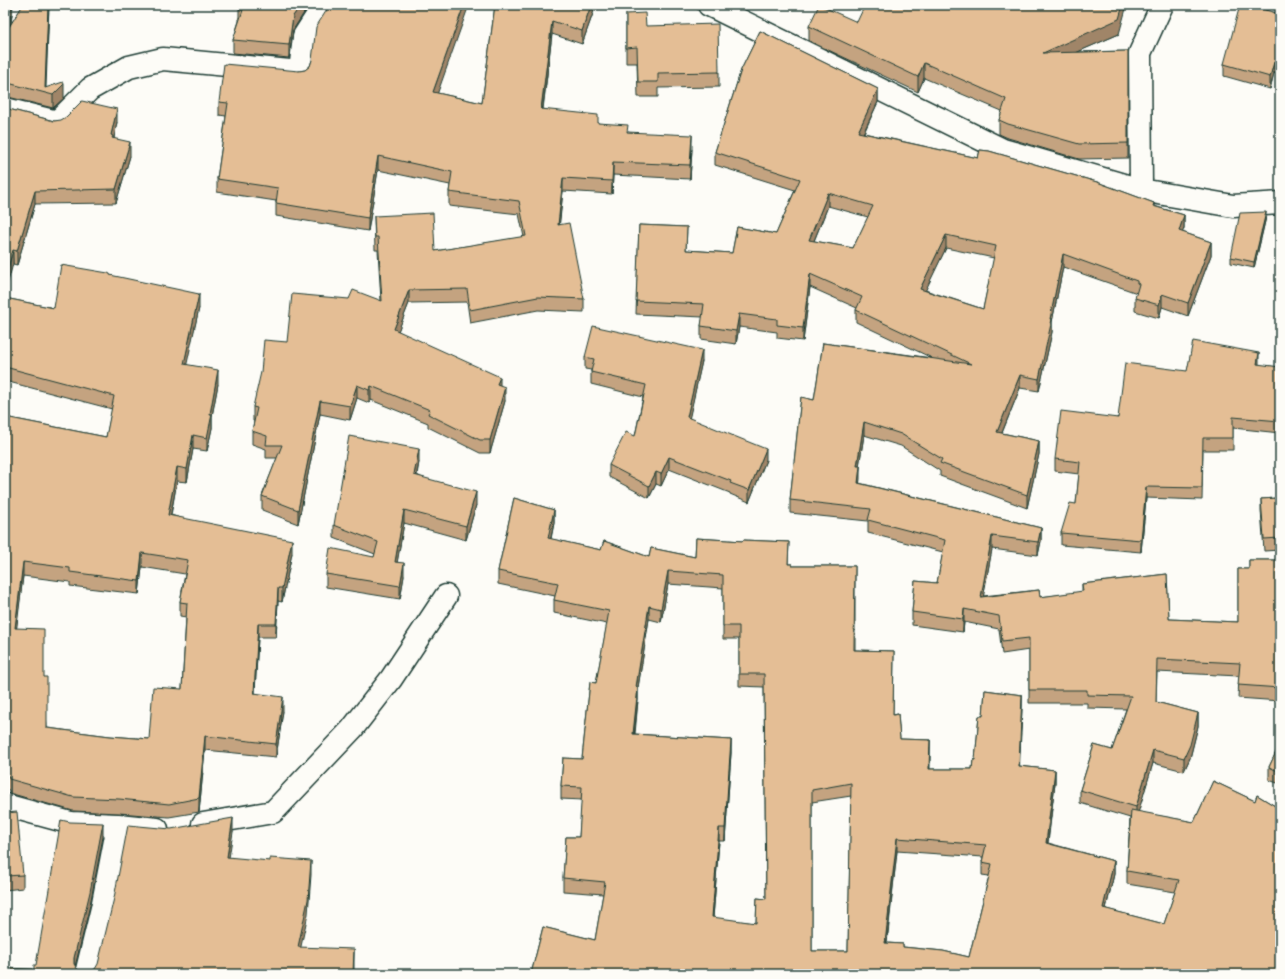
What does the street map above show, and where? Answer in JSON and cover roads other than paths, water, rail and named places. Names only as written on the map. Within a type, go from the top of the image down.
[{"type":"street","points":[[5,109],[57,122],[90,89],[129,68],[163,59],[300,72],[304,36],[324,5]]},
{"type":"street","points":[[709,5],[1003,150],[1141,190],[1233,206],[1280,203]]},
{"type":"street","points":[[1141,190],[1140,53],[1162,5]]},
{"type":"street","points":[[5,805],[71,823],[118,825],[169,830],[273,812],[357,723],[391,679],[446,596]]},
{"type":"street","points":[[86,974],[102,908],[118,825]]}]
